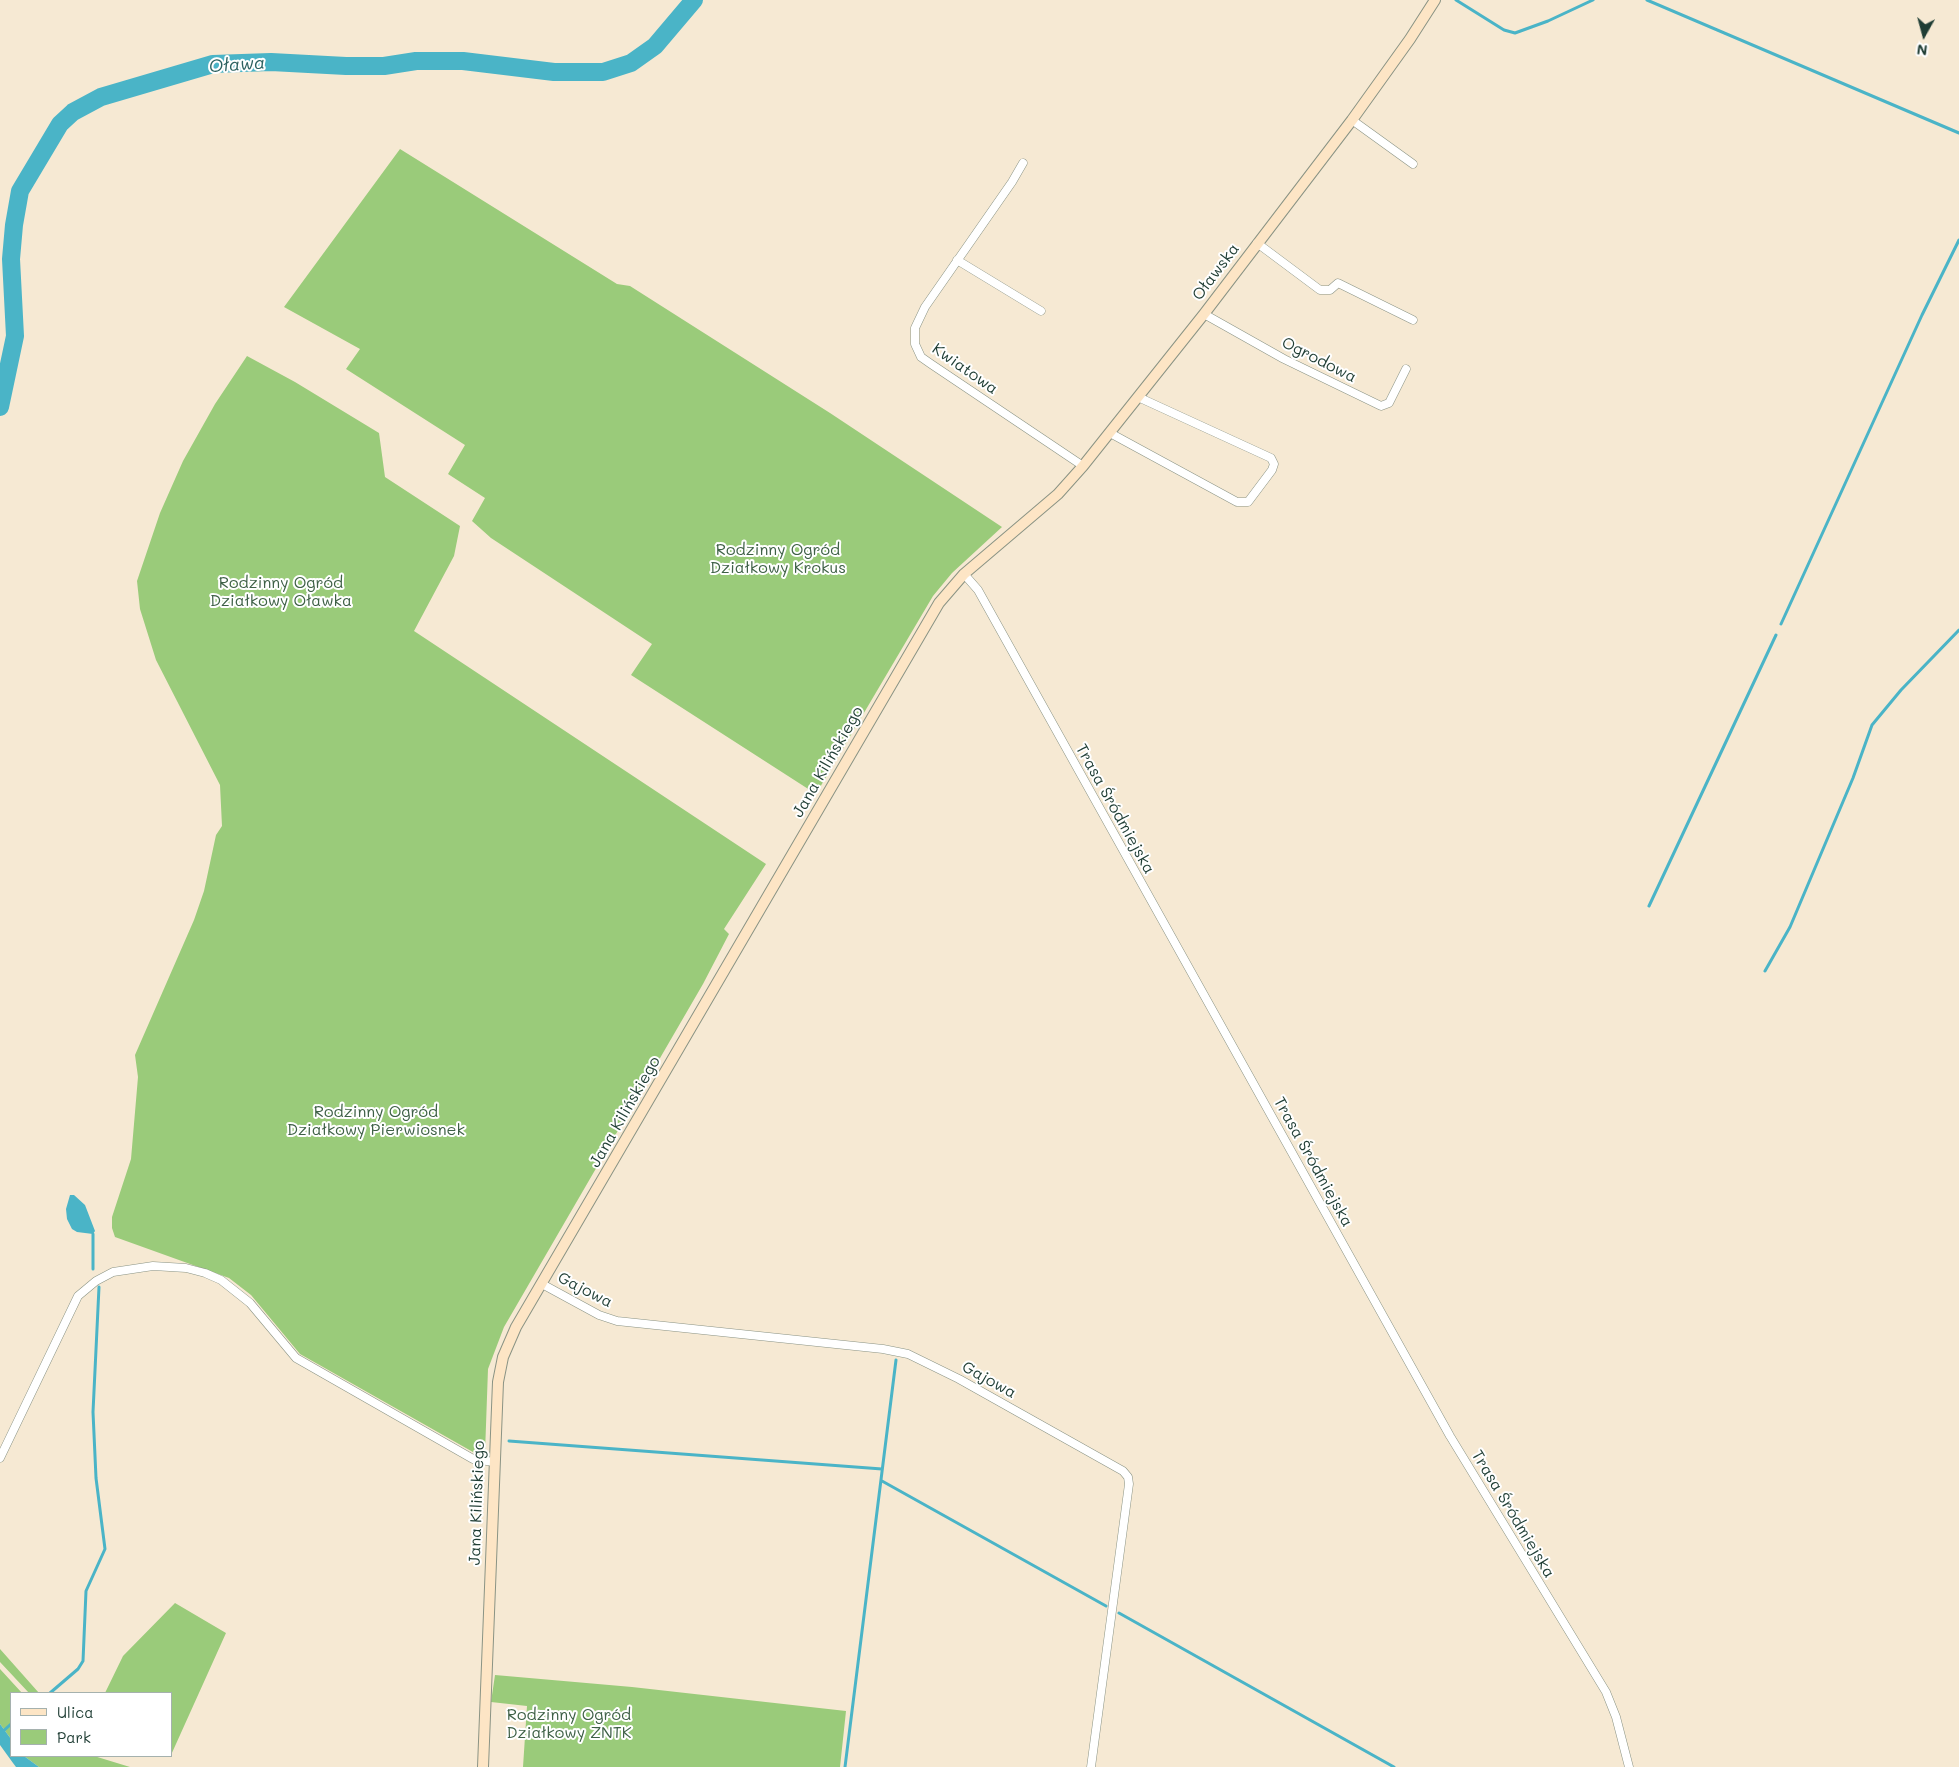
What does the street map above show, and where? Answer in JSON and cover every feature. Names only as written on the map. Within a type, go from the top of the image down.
[{"type":"street","name":"Oławska","points":[[1000,542],[1058,494],[1110,433],[1204,314],[1352,120],[1435,0]]},
{"type":"street","points":[[1352,120],[1413,164]]},
{"type":"street","name":"Kwiatowa","points":[[1023,163],[1012,182],[925,307],[915,328],[915,344],[918,352],[931,364],[1083,466]]},
{"type":"street","points":[[1257,243],[1320,290],[1330,290],[1338,283],[1414,320]]},
{"type":"street","points":[[957,260],[1041,311]]},
{"type":"street","name":"Ogrodowa","points":[[1204,314],[1284,359],[1381,406],[1389,403],[1406,369]]},
{"type":"street","points":[[1110,433],[1236,502],[1248,502],[1272,470],[1274,464],[1271,458],[1138,397]]},
{"type":"street","name":"Jana Kilińskiego","points":[[483,1767],[496,1402],[500,1366],[516,1327],[930,618],[964,574],[1000,542]]},
{"type":"street","name":"Trasa Śródmiejska","points":[[964,574],[978,590],[1454,1443],[1606,1692],[1616,1718],[1629,1767]]},
{"type":"street","points":[[0,1458],[78,1296],[96,1281],[113,1272],[152,1266],[186,1268],[222,1280],[250,1303],[296,1358],[473,1459],[494,1462]]},
{"type":"street","name":"Gajowa","points":[[542,1284],[599,1315],[617,1322],[883,1349],[908,1354],[959,1379],[1123,1472],[1128,1477],[1129,1484],[1090,1767]]},
{"type":"green space","name":"Rodzinny Ogród Działkowy Krokus","points":[[400,149],[617,284],[630,286],[830,413],[1002,527],[952,573],[933,596],[816,794],[631,675],[652,644],[491,538],[472,521],[485,498],[448,474],[465,445],[346,369],[360,349],[284,307]]},
{"type":"green space","points":[[247,356],[295,382],[379,433],[385,477],[460,526],[454,556],[414,631],[766,864],[724,929],[729,934],[703,984],[504,1327],[488,1369],[485,1453],[480,1456],[300,1354],[251,1295],[229,1278],[115,1237],[112,1228],[112,1217],[131,1159],[138,1077],[135,1055],[194,920],[204,891],[216,835],[222,826],[220,785],[156,660],[140,609],[137,581],[160,513],[183,461],[215,404]]},
{"type":"green space","points":[[175,1603],[226,1633],[172,1753],[172,1692],[105,1692],[123,1656]]},
{"type":"green space","points":[[0,1649],[38,1692],[28,1692],[0,1662]]},
{"type":"green space","points":[[0,1669],[21,1692],[10,1692],[10,1738],[0,1724]]},
{"type":"green space","name":"Rodzinny Ogród Działkowy ZNTK","points":[[495,1675],[632,1687],[846,1711],[840,1767],[523,1767],[527,1706],[491,1702]]},
{"type":"green space","points":[[25,1757],[97,1757],[130,1767],[39,1767]]},
{"type":"water","points":[[70,1195],[74,1195],[85,1205],[95,1231],[93,1234],[77,1232],[72,1229],[67,1219],[66,1209]]},
{"type":"water","points":[[0,1724],[10,1738],[10,1757],[25,1757],[39,1767],[16,1767],[0,1745]]},
{"type":"waterway","name":"Oława","points":[[0,407],[15,336],[11,259],[20,191],[60,124],[73,112],[101,97],[213,64],[271,62],[384,66],[416,61],[463,61],[554,72],[603,72],[631,63],[655,46],[694,0]]},
{"type":"waterway","points":[[1456,0],[1504,30],[1515,33],[1548,21],[1593,0]]},
{"type":"waterway","points":[[1647,0],[1959,133]]},
{"type":"waterway","points":[[1781,624],[1922,315],[1959,240]]},
{"type":"waterway","points":[[1765,971],[1790,927],[1853,778],[1872,725],[1901,690],[1959,630]]},
{"type":"waterway","points":[[1649,906],[1776,635]]},
{"type":"waterway","points":[[93,1234],[93,1269]]},
{"type":"waterway","points":[[51,1692],[78,1669],[83,1661],[86,1591],[105,1549],[96,1478],[93,1412],[99,1287]]},
{"type":"waterway","points":[[845,1767],[896,1360]]},
{"type":"waterway","points":[[509,1441],[882,1469]]},
{"type":"waterway","points":[[882,1481],[1106,1606]]},
{"type":"waterway","points":[[1119,1613],[1394,1767]]},
{"type":"waterway","points":[[0,1734],[10,1725]]},
{"type":"park label","name":"Rodzinny Ogród Działkowy Oławka","points":[[281,592]]},
{"type":"park label","name":"Rodzinny Ogród Działkowy Pierwiosnek","points":[[376,1121]]}]
